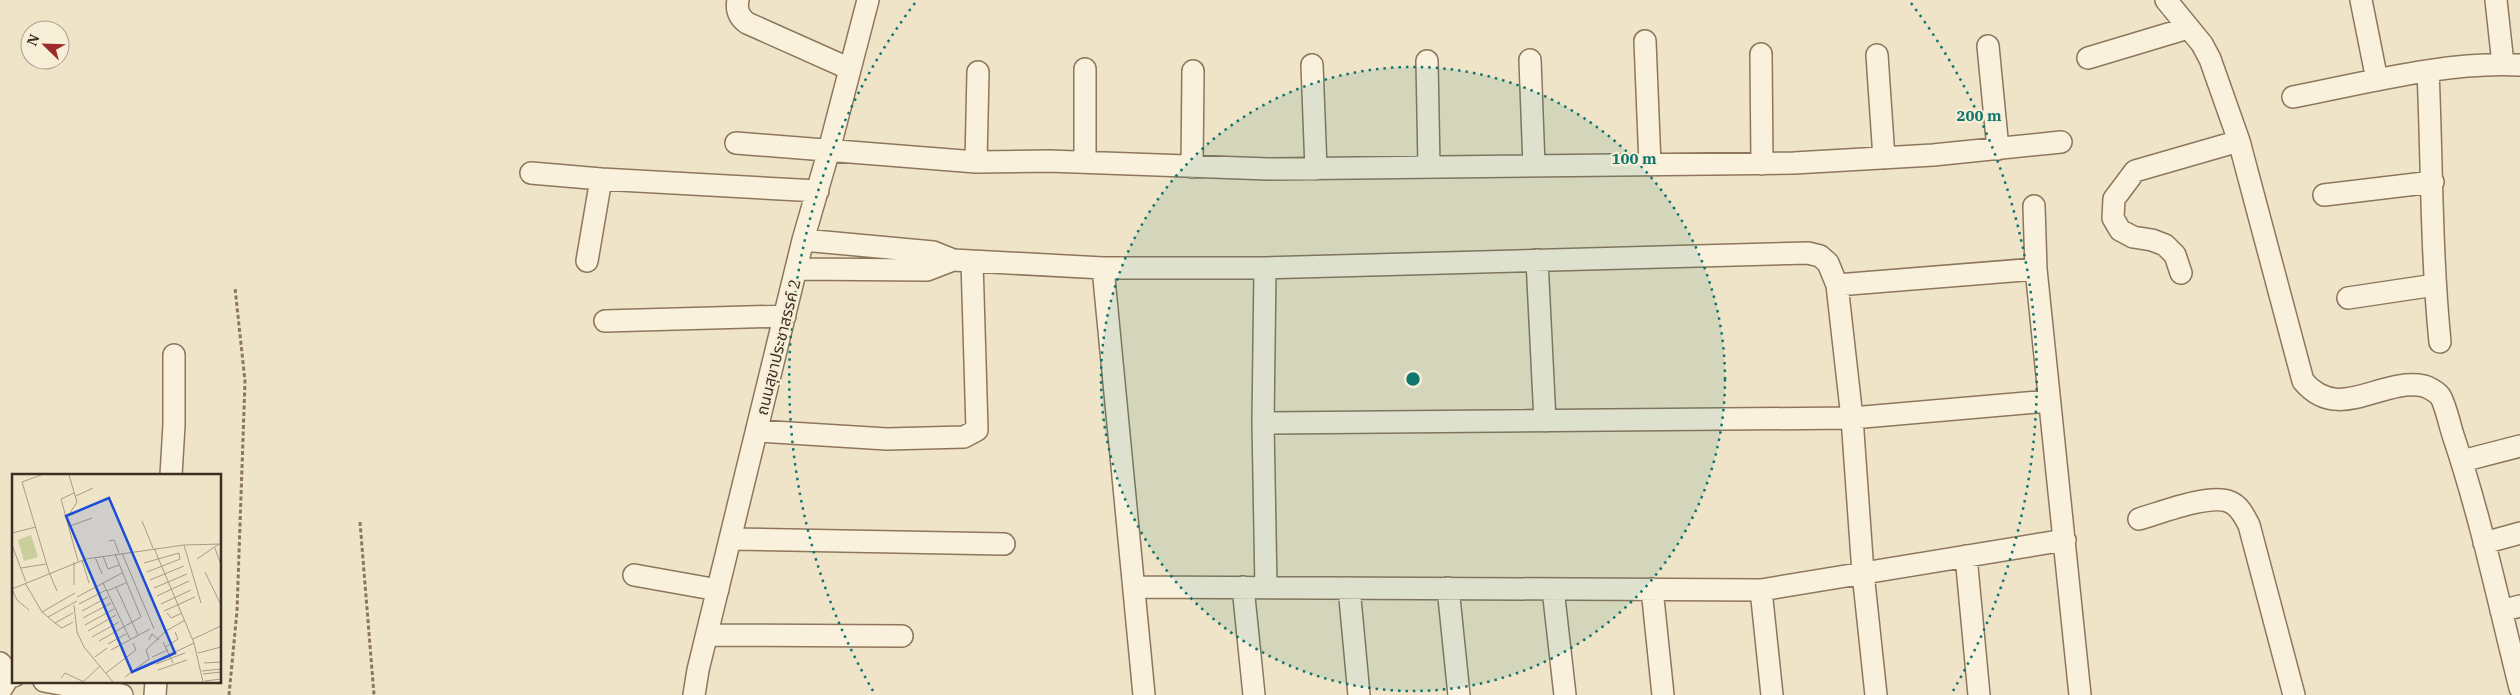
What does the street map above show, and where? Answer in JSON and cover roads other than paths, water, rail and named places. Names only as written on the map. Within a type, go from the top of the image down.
[{"type":"street","points":[[738,0],[737,7],[740,18],[747,23],[850,68]]},
{"type":"street","name":"ถนนสุขาประชาสรรค์ 2","points":[[694,695],[730,539],[798,269],[803,240],[818,191],[868,0]]},
{"type":"street","points":[[2166,0],[2210,59],[2239,141],[2303,381],[2313,393],[2326,399],[2342,400],[2404,386],[2425,386],[2440,396],[2462,461],[2484,543],[2510,609],[2520,687]]},
{"type":"street","points":[[2361,0],[2377,80]]},
{"type":"street","points":[[2293,97],[2428,71],[2512,64],[2496,0]]},
{"type":"street","points":[[2088,58],[2188,28]]},
{"type":"street","points":[[1645,41],[1650,165]]},
{"type":"street","points":[[1988,46],[1998,149]]},
{"type":"street","points":[[1761,54],[1762,164]]},
{"type":"street","points":[[1877,54],[1884,158]]},
{"type":"street","points":[[1530,60],[1534,166]]},
{"type":"street","points":[[1426,61],[1429,167]]},
{"type":"street","points":[[1312,66],[1316,169]]},
{"type":"street","points":[[1085,68],[1085,162]]},
{"type":"street","points":[[1192,167],[1194,71]]},
{"type":"street","points":[[2428,71],[2435,285],[2440,342]]},
{"type":"street","points":[[976,162],[978,72]]},
{"type":"street","points":[[2181,273],[2175,255],[2165,245],[2152,240],[2133,237],[2120,230],[2113,218],[2114,199],[2135,172],[2239,141]]},
{"type":"street","points":[[736,143],[976,162],[1085,162],[1192,167],[1316,169],[1762,164],[1884,158],[2061,142]]},
{"type":"street","points":[[531,173],[601,179],[818,191]]},
{"type":"street","points":[[587,261],[601,179]]},
{"type":"street","points":[[2324,195],[2433,182]]},
{"type":"street","points":[[2034,206],[2036,269],[2080,695]]},
{"type":"street","points":[[803,240],[933,252],[962,261],[1103,268],[1265,268],[1808,253],[1820,256],[1828,263],[1837,285],[1852,418],[1863,573],[1876,695]]},
{"type":"street","points":[[1537,260],[1545,421]]},
{"type":"street","points":[[798,269],[927,270],[962,261]]},
{"type":"street","points":[[757,431],[887,440],[964,437],[977,430],[962,261]]},
{"type":"street","points":[[1103,268],[1144,695]]},
{"type":"street","points":[[1265,268],[1263,423],[1266,587]]},
{"type":"street","points":[[1837,285],[2036,269]]},
{"type":"street","points":[[2348,298],[2435,285]]},
{"type":"street","points":[[605,321],[785,316]]},
{"type":"street","points":[[171,474],[174,425],[174,355]]},
{"type":"street","points":[[1263,423],[1852,418],[2049,401]]},
{"type":"street","points":[[2462,461],[2520,446]]},
{"type":"street","points":[[2139,519],[2216,498],[2230,502],[2241,510],[2248,525],[2294,695]]},
{"type":"street","points":[[2484,543],[2520,533]]},
{"type":"street","points":[[730,539],[1004,544]]},
{"type":"street","points":[[1134,586],[1761,590],[2064,540]]},
{"type":"street","points":[[1966,556],[1979,695]]},
{"type":"street","points":[[634,575],[718,590]]},
{"type":"street","points":[[1243,587],[1254,695]]},
{"type":"street","points":[[1349,588],[1360,695]]},
{"type":"street","points":[[1448,588],[1459,695]]},
{"type":"street","points":[[1553,589],[1565,695]]},
{"type":"street","points":[[1652,589],[1663,695]]},
{"type":"street","points":[[1761,590],[1772,695]]},
{"type":"street","points":[[707,635],[902,636]]},
{"type":"street","points":[[50,682],[122,695]]},
{"type":"street","points":[[155,695],[156,682]]}]
